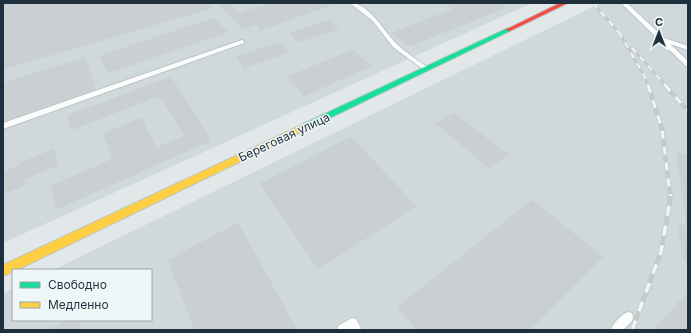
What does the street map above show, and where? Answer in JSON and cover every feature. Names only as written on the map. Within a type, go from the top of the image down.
[{"type":"street","name":"Береговая улица","points":[[3,271],[565,3]]},
{"type":"lane","points":[[353,3],[375,20],[395,46],[426,69]]},
{"type":"lane","points":[[624,3],[688,65]]},
{"type":"lane","points":[[661,39],[688,48]]},
{"type":"lane","points":[[3,126],[242,42]]},
{"type":"lane","points":[[616,330],[628,317]]},
{"type":"lane","points":[[342,330],[352,323],[357,330]]},
{"type":"shaded area","points":[[3,3],[532,3],[3,243]]},
{"type":"shaded area","points":[[601,3],[688,3],[688,330],[3,330],[3,294],[12,290],[12,321],[152,321],[152,269],[55,269]]},
{"type":"building","points":[[3,3],[208,3],[212,8],[3,69]]},
{"type":"building","points":[[228,3],[239,14],[270,3],[336,3],[261,30],[256,24],[243,29],[219,4]]},
{"type":"building","points":[[445,3],[499,3],[506,7],[472,21]]},
{"type":"building","points":[[454,9],[472,21],[409,46],[392,33]]},
{"type":"building","points":[[215,18],[227,32],[108,73],[100,56]]},
{"type":"building","points":[[330,20],[338,29],[298,42],[290,33]]},
{"type":"building","points":[[280,42],[289,52],[244,68],[236,57]]},
{"type":"building","points":[[353,50],[371,66],[304,96],[287,77]]},
{"type":"building","points":[[85,58],[96,90],[3,121],[3,83]]},
{"type":"building","points":[[171,77],[211,140],[57,209],[51,186],[113,159],[103,134],[141,118],[156,148],[185,136],[162,99],[155,97],[71,130],[67,116]]},
{"type":"building","points":[[454,113],[508,155],[489,168],[436,123]]},
{"type":"building","points":[[351,137],[416,206],[318,269],[260,184]]},
{"type":"building","points":[[54,149],[58,165],[24,179],[25,185],[3,194],[3,172],[20,165],[20,163]]},
{"type":"building","points":[[677,153],[688,156],[688,261],[683,259],[678,223],[687,226]]},
{"type":"building","points":[[532,200],[603,257],[530,330],[417,330],[398,307]]},
{"type":"building","points":[[238,223],[297,330],[195,330],[168,260]]},
{"type":"building","points":[[685,295],[688,297],[688,330],[654,330]]},
{"type":"building","points":[[66,321],[78,321],[80,330],[49,330]]},
{"type":"railway","points":[[593,3],[620,34]]},
{"type":"railway","points":[[620,34],[645,77],[648,86]]},
{"type":"railway","points":[[632,48],[666,86]]},
{"type":"railway","points":[[648,85],[662,129],[670,195]]},
{"type":"railway","points":[[665,85],[688,111]]},
{"type":"railway","points":[[632,330],[661,252],[671,194]]},
{"type":"traffic: fast","points":[[306,126],[508,30]]},
{"type":"traffic: slow","points":[[3,271],[306,126]]},
{"type":"traffic: jam","points":[[508,30],[565,3]]}]
